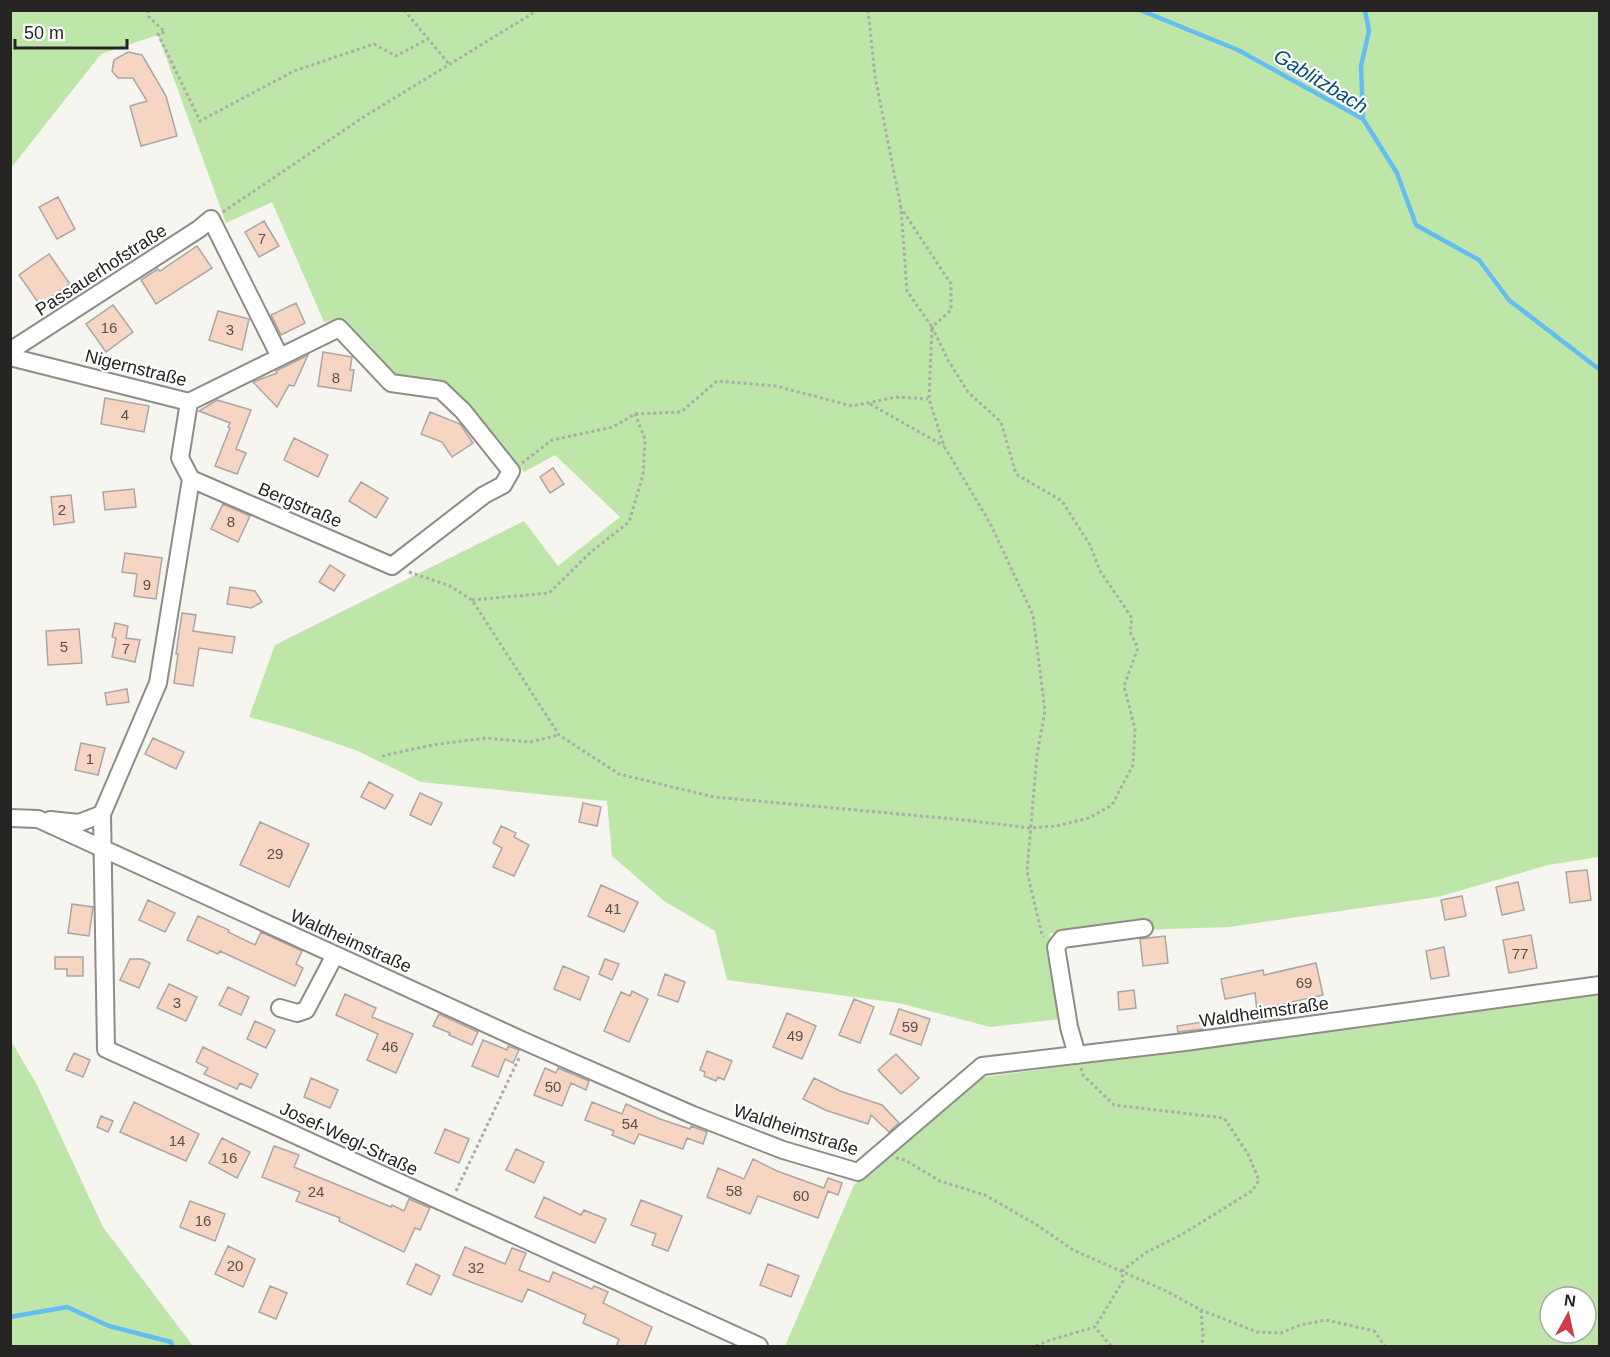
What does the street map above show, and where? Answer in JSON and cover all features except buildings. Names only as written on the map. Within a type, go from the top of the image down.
[{"type":"street","name":"Passauerhofstraße","points":[[10,351],[211,219]]},
{"type":"street","points":[[211,219],[280,357]]},
{"type":"street","name":"Nigernstraße","points":[[10,357],[189,402],[339,328],[391,383],[441,390],[464,411],[511,471]]},
{"type":"street","points":[[102,849],[102,814],[158,683],[191,479],[180,458],[189,402]]},
{"type":"street","points":[[392,566],[483,495],[503,485],[511,471]]},
{"type":"street","name":"Bergstraße","points":[[191,479],[392,566]]},
{"type":"street","name":"Waldheimstraße","points":[[10,818],[79,823],[102,814]]},
{"type":"street","name":"Waldheimstraße","points":[[38,819],[526,1042],[693,1115],[783,1150],[858,1172],[982,1066],[1185,1042],[1599,985]]},
{"type":"street","name":"Josef-Wegl-Straße","points":[[102,849],[106,1049],[759,1347]]},
{"type":"street","points":[[1077,1055],[1069,1027],[1056,947],[1062,939],[1144,927]]},
{"type":"street","points":[[280,1008],[297,1013],[306,1010],[335,955]]},
{"type":"path","points":[[148,10],[148,16],[165,32],[158,34],[200,121],[294,71],[374,44],[396,56],[428,39]]},
{"type":"path","points":[[404,10],[449,64]]},
{"type":"path","points":[[211,219],[362,118],[538,10]]},
{"type":"path","points":[[392,566],[450,586],[472,600],[559,735],[619,774],[714,797],[1030,828],[1056,826],[1089,818],[1112,805],[1133,765],[1135,729],[1124,686],[1138,648],[1130,632],[1132,618],[1101,571],[1090,545],[1062,501],[1016,474],[1001,422],[968,392],[948,360],[932,327],[907,291],[901,208],[875,76],[868,10]]},
{"type":"path","points":[[901,208],[951,284],[951,310],[932,327],[929,399],[944,446],[990,523],[1033,615],[1045,711],[1037,755],[1027,871],[1042,935],[1056,947]]},
{"type":"path","points":[[511,471],[552,440],[613,427],[635,414],[681,412],[717,381],[776,387],[852,406],[897,397],[929,399]]},
{"type":"path","points":[[868,403],[944,446]]},
{"type":"path","points":[[472,600],[549,593],[591,552],[629,522],[644,475],[645,439],[635,414]]},
{"type":"path","points":[[382,756],[432,745],[486,738],[530,742],[559,735]]},
{"type":"path","points":[[449,1207],[526,1042]]},
{"type":"path","points":[[1077,1055],[1083,1075],[1114,1105],[1224,1118],[1248,1154],[1259,1180],[1252,1191],[1181,1235],[1145,1253],[1122,1271]]},
{"type":"path","points":[[879,1154],[904,1160],[940,1181],[985,1195],[1037,1225],[1073,1250],[1201,1310],[1257,1332],[1281,1333],[1300,1325],[1326,1320],[1374,1331],[1385,1347]]},
{"type":"path","points":[[1036,1347],[1050,1340],[1095,1327],[1123,1281],[1122,1271]]},
{"type":"path","points":[[1201,1310],[1202,1347]]},
{"type":"path","points":[[1095,1327],[1111,1347]]},
{"type":"green space","points":[[11,11],[1599,11],[1599,857],[1548,865],[1438,897],[1229,927],[1050,933],[1061,1019],[990,1027],[899,1003],[727,980],[715,931],[664,901],[612,856],[607,801],[421,782],[358,751],[249,717],[275,645],[524,521],[558,566],[620,517],[555,455],[524,472],[449,386],[394,374],[343,319],[324,322],[272,202],[226,223],[158,35],[101,54],[11,168]]},
{"type":"green space","points":[[1599,995],[1599,1346],[785,1346],[854,1185],[984,1077]]},
{"type":"green space","points":[[10,1039],[37,1085],[103,1227],[193,1346],[11,1346]]},
{"type":"waterway","name":"Gablitzbach","points":[[1140,10],[1238,50],[1363,119],[1397,173],[1416,225],[1479,260],[1509,300],[1600,370]]},
{"type":"waterway","points":[[1363,119],[1361,66],[1369,31],[1365,10]]},
{"type":"waterway","points":[[10,1317],[67,1307],[109,1326],[171,1342],[172,1346]]}]
